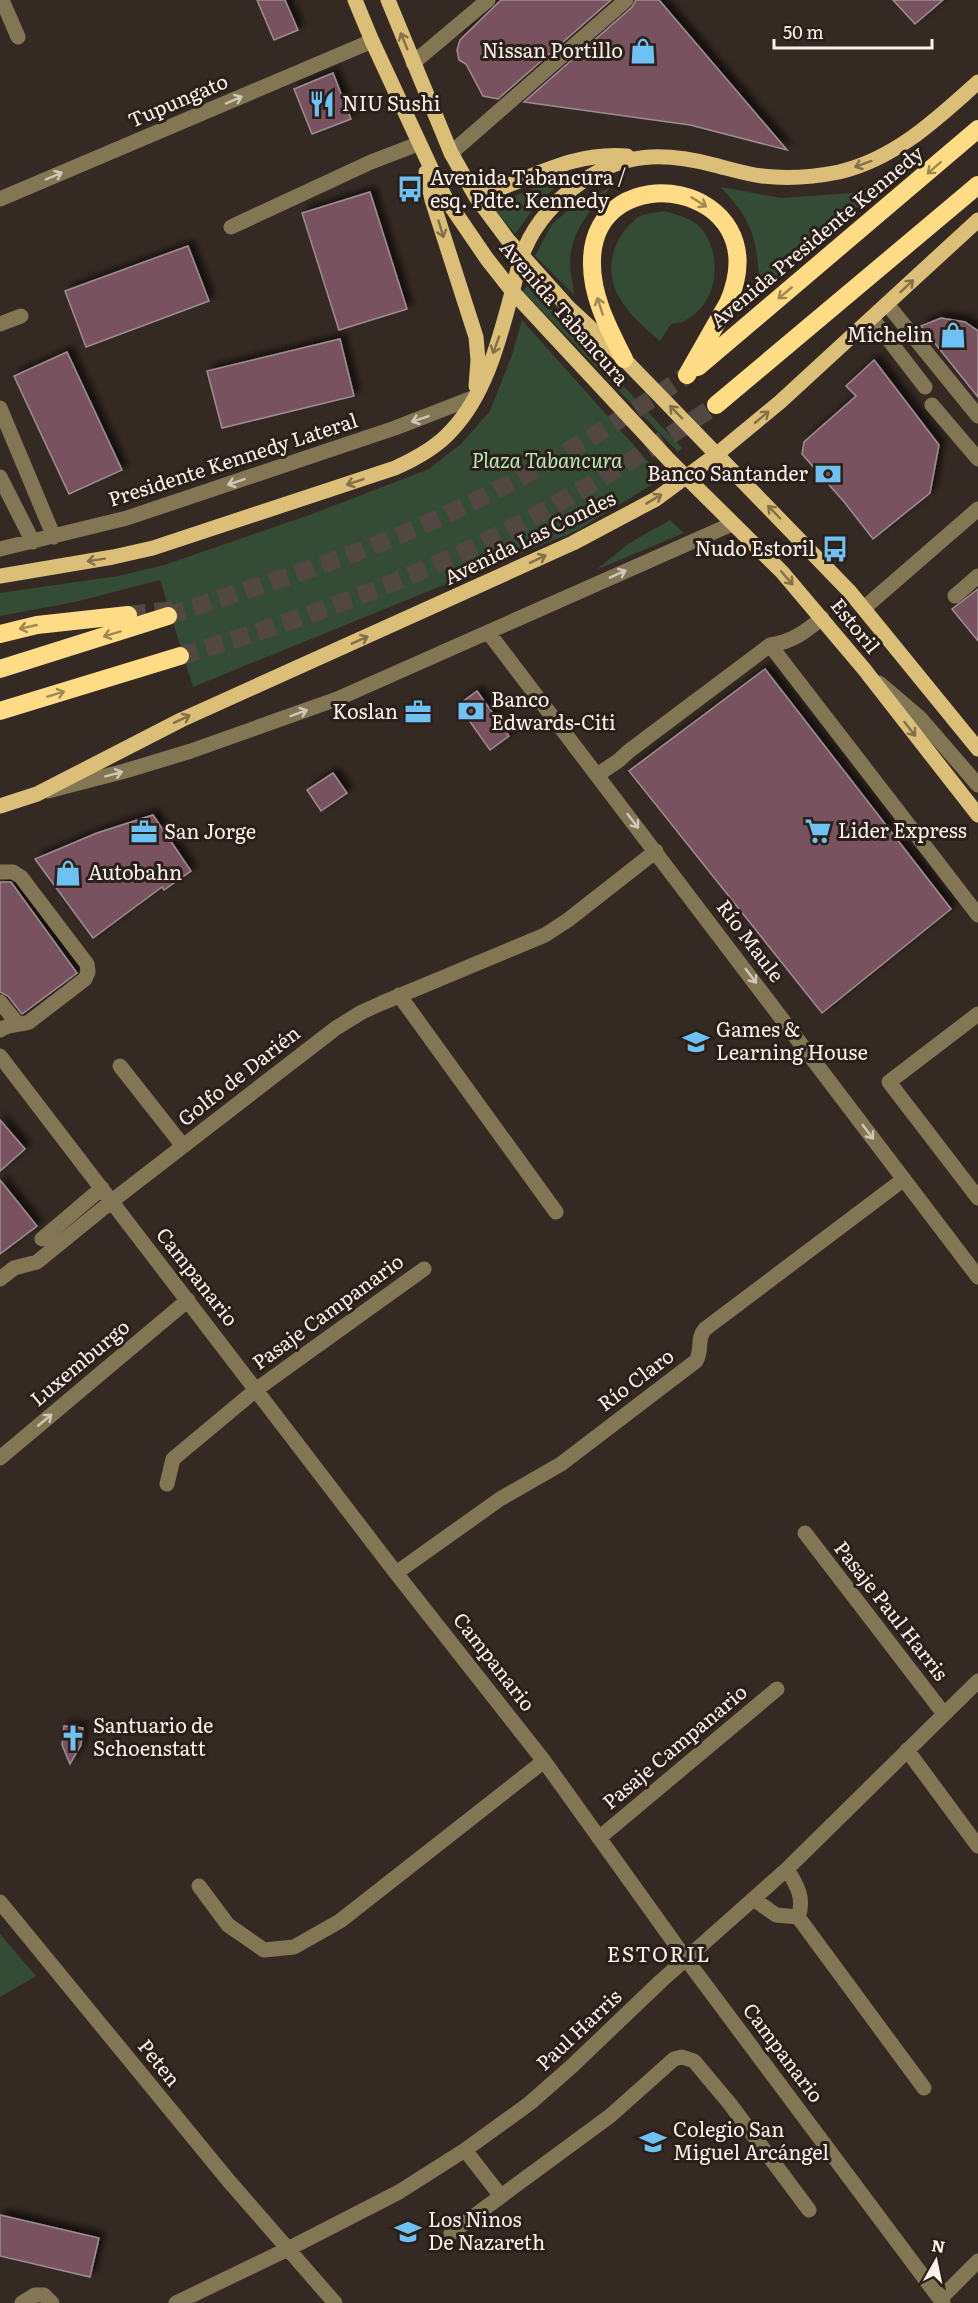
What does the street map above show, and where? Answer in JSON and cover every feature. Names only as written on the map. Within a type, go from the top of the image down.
[{"type":"highway","name":"Avenida Presidente Kennedy","points":[[624,359],[600,307],[592,274],[593,246],[605,220],[619,206],[652,193],[678,193],[702,203],[721,219],[733,237],[738,263],[737,276],[730,296],[686,376],[978,129]]},
{"type":"highway","points":[[716,405],[978,185]]},
{"type":"highway","points":[[0,634],[37,625],[128,615]]},
{"type":"highway","points":[[0,669],[168,616]]},
{"type":"highway","points":[[0,711],[180,656]]},
{"type":"main road","name":"Avenida Tabancura","points":[[355,0],[420,148],[446,199],[487,259],[513,292],[686,477]]},
{"type":"main road","name":"Avenida Tabancura","points":[[388,0],[451,153],[476,197],[521,257],[568,307],[624,359],[717,454]]},
{"type":"main road","points":[[476,197],[567,162],[603,156],[675,158],[762,176],[803,177],[839,172],[876,159],[894,149],[926,127],[978,82]]},
{"type":"main road","points":[[420,148],[432,200],[476,337],[478,360],[474,397]]},
{"type":"main road","points":[[0,576],[153,548],[395,468],[425,453],[445,438],[462,419],[474,397],[500,337],[521,257],[541,220],[566,194],[586,178],[609,166],[639,157]]},
{"type":"main road","name":"Avenida Las Condes","points":[[0,806],[37,794],[181,720],[573,543],[656,499],[717,454],[780,402],[978,220]]},
{"type":"main road","name":"Estoril","points":[[717,454],[864,608],[978,749]]},
{"type":"main road","name":"Estoril","points":[[686,477],[782,572],[864,669],[975,809]]},
{"type":"street","points":[[413,63],[488,0]]},
{"type":"street","points":[[451,153],[626,0]]},
{"type":"street","points":[[4,1],[18,37]]},
{"type":"street","name":"Tupungato","points":[[0,199],[372,41]]},
{"type":"street","points":[[231,227],[371,162],[420,148]]},
{"type":"street","points":[[887,304],[978,416]]},
{"type":"street","points":[[0,324],[21,316]]},
{"type":"street","points":[[872,318],[925,387]]},
{"type":"street","name":"Presidente Kennedy Lateral","points":[[0,549],[54,537],[159,508],[405,424],[474,397]]},
{"type":"street","points":[[932,405],[978,459]]},
{"type":"street","points":[[0,408],[54,537]]},
{"type":"street","points":[[0,477],[33,542]]},
{"type":"street","points":[[864,608],[978,509]]},
{"type":"street","name":"Avenida Las Condes","points":[[37,794],[136,768],[286,718],[378,682],[732,524]]},
{"type":"street","points":[[955,596],[978,576]]},
{"type":"street","points":[[597,775],[770,645],[786,643],[803,634],[822,618]]},
{"type":"street","name":"Río Maule","points":[[488,632],[978,1277]]},
{"type":"street","points":[[770,645],[978,915]]},
{"type":"street","points":[[864,669],[920,718],[978,784]]},
{"type":"street","name":"Golfo de Darién","points":[[0,1279],[14,1268],[37,1262],[112,1201],[336,1028],[362,1012],[399,995],[545,935],[568,920],[656,851]]},
{"type":"street","points":[[0,872],[13,872],[21,877],[87,964],[88,972],[85,979],[29,1022],[9,1024],[0,1030]]},
{"type":"street","points":[[399,995],[556,1212]]},
{"type":"street","points":[[0,1002],[18,1024]]},
{"type":"street","points":[[978,1014],[889,1082],[978,1198]]},
{"type":"street","name":"Campanario","points":[[0,1056],[396,1573],[544,1761],[686,1959],[941,2301]]},
{"type":"street","points":[[120,1066],[183,1146]]},
{"type":"street","name":"Río Claro","points":[[396,1573],[500,1499],[561,1464],[696,1361],[700,1353],[699,1338],[705,1329],[904,1179]]},
{"type":"street","points":[[42,1239],[102,1188]]},
{"type":"street","name":"Pasaje Campanario","points":[[167,1484],[173,1459],[257,1389],[424,1269]]},
{"type":"street","name":"Luxemburgo","points":[[0,1458],[188,1300]]},
{"type":"street","name":"Pasaje Paul Harris","points":[[805,1533],[944,1714]]},
{"type":"street","name":"Paul Harris","points":[[176,2303],[399,2192],[465,2150],[551,2085],[686,1959],[755,1900],[978,1681]]},
{"type":"street","name":"Pasaje Campanario","points":[[599,1838],[777,1689]]},
{"type":"street","points":[[907,1750],[978,1846]]},
{"type":"street","points":[[199,1886],[228,1925],[264,1950],[294,1947],[340,1921],[544,1761]]},
{"type":"street","points":[[787,1869],[801,1898],[798,1917],[924,2088]]},
{"type":"street","points":[[755,1900],[776,1915],[798,1917]]},
{"type":"street","name":"Peten","points":[[1,1906],[335,2303]]},
{"type":"street","points":[[451,2233],[610,2116],[674,2059],[682,2057],[694,2061],[730,2103],[809,2210]]},
{"type":"street","points":[[465,2150],[500,2195]]},
{"type":"street","points":[[941,2301],[978,2261]]},
{"type":"street","points":[[22,2303],[35,2295],[44,2295],[52,2303]]},
{"type":"green space","points":[[889,179],[769,284],[759,279],[754,239],[750,228],[739,209],[721,187],[782,198],[852,193]]},
{"type":"green space","points":[[560,182],[531,212],[515,234],[492,206],[545,183]]},
{"type":"green space","points":[[610,188],[589,212],[574,240],[570,270],[574,295],[535,256],[552,224],[579,201]]},
{"type":"green space","points":[[664,211],[686,218],[701,228],[710,243],[715,269],[714,281],[704,304],[684,321],[671,324],[660,341],[623,304],[614,286],[611,265],[617,244],[629,226],[640,216]]},
{"type":"green space","points":[[528,285],[682,448],[678,452],[523,291]]},
{"type":"green space","name":"Plaza Tabancura","points":[[522,320],[663,478],[576,531],[193,687],[160,580],[75,602],[0,616],[0,593],[118,576],[164,565],[312,514],[429,469],[461,444],[490,411],[512,355]]},
{"type":"green space","points":[[670,520],[684,533],[596,570],[628,544]]},
{"type":"green space","points":[[0,1934],[36,1976],[0,1997]]},
{"type":"building","points":[[257,0],[285,0],[298,30],[274,40]]},
{"type":"building","points":[[501,0],[611,0],[498,99],[483,96],[466,64],[459,60],[457,50],[460,40]]},
{"type":"building","name":"Nissan Portillo","points":[[636,0],[659,0],[787,150],[690,125],[524,102],[632,7]]},
{"type":"building","points":[[893,0],[943,0],[915,24]]},
{"type":"building","name":"NIU Sushi","points":[[333,73],[351,119],[312,134],[294,89]]},
{"type":"building","points":[[370,192],[407,309],[339,330],[302,213]]},
{"type":"building","points":[[188,246],[209,301],[86,347],[65,291]]},
{"type":"building","points":[[941,318],[965,322],[978,331],[978,397],[921,326]]},
{"type":"building","points":[[340,339],[354,396],[222,428],[207,371]]},
{"type":"building","points":[[67,352],[122,470],[69,494],[14,376]]},
{"type":"building","points":[[874,360],[939,445],[930,493],[873,539],[802,454],[804,442],[856,396],[846,386]]},
{"type":"building","points":[[978,589],[978,641],[952,609]]},
{"type":"building","points":[[765,669],[951,909],[822,1013],[629,771]]},
{"type":"building","points":[[477,691],[509,736],[490,750],[458,705]]},
{"type":"building","points":[[333,773],[347,793],[321,811],[307,790]]},
{"type":"building","points":[[153,815],[191,871],[164,890],[162,887],[93,938],[35,859],[97,833]]},
{"type":"building","points":[[0,882],[11,882],[77,973],[22,1014],[8,996],[0,992]]},
{"type":"building","points":[[0,1120],[25,1149],[0,1171]]},
{"type":"building","points":[[0,1180],[37,1226],[0,1254]]},
{"type":"building","name":"Santuario de Schoenstatt","points":[[64,1726],[83,1728],[81,1745],[70,1764],[62,1745]]},
{"type":"building","points":[[0,2215],[99,2238],[90,2277],[0,2256]]},
{"type":"tunnel","points":[[168,616],[339,559],[433,521],[544,465],[615,423],[684,377]]},
{"type":"tunnel","points":[[180,656],[320,610],[457,555],[524,522],[590,485],[716,405]]},
{"type":"tunnel","points":[[128,615],[173,610]]},
{"type":"place","name":"Nissan Portillo","points":[[643,51]]},
{"type":"place","name":"NIU Sushi","points":[[322,104]]},
{"type":"place","name":"Avenida Tabancura / esq. Pdte. Kennedy","points":[[410,189]]},
{"type":"place","name":"Michelin","points":[[953,335]]},
{"type":"place","name":"Banco Santander","points":[[828,474]]},
{"type":"place","name":"Nudo Estoril","points":[[835,549]]},
{"type":"place","name":"Banco Edwards-Citi","points":[[471,711]]},
{"type":"place","name":"Koslan","points":[[418,712]]},
{"type":"place","name":"Lider Express","points":[[818,831]]},
{"type":"place","name":"San Jorge","points":[[144,832]]},
{"type":"place","name":"Autobahn","points":[[68,873]]},
{"type":"place","name":"Games & Learning House","points":[[696,1042]]},
{"type":"place","name":"Santuario de Schoenstatt","points":[[73,1738]]},
{"type":"place","name":"Colegio San Miguel Arcángel","points":[[653,2142]]},
{"type":"place","name":"Los Ninos De Nazareth","points":[[408,2232]]},
{"type":"district","name":"ESTORIL","points":[[659,1955]]}]
